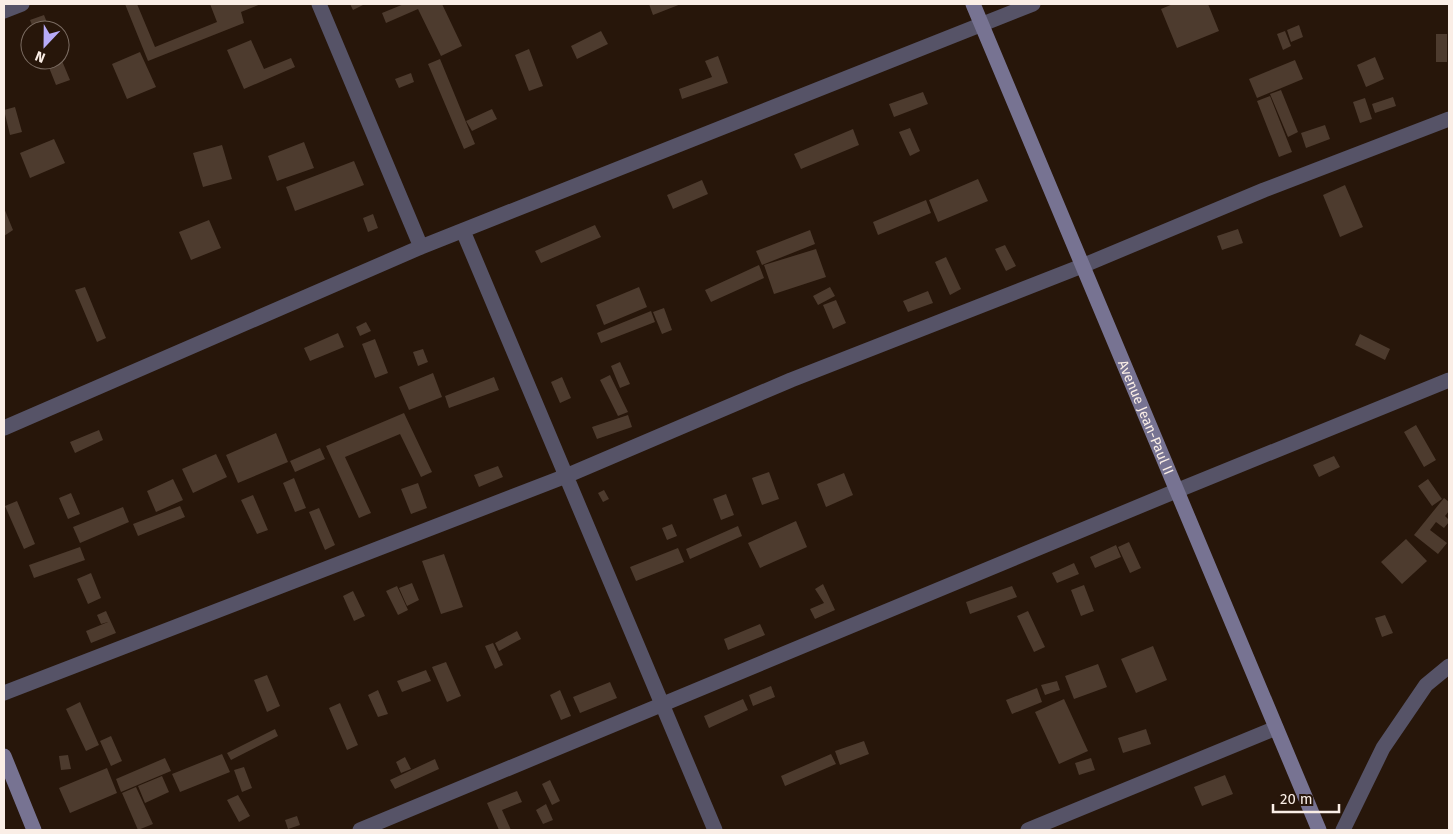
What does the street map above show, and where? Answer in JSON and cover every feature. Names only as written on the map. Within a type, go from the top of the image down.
[{"type":"street","points":[[4,12],[22,4]]},
{"type":"street","points":[[319,4],[422,247]]},
{"type":"street","name":"Avenue Jean-Paul II","points":[[973,4],[1319,830]]},
{"type":"street","points":[[4,428],[422,247],[1033,4]]},
{"type":"street","points":[[4,693],[566,476],[791,380],[1082,266],[1264,190],[1449,119]]},
{"type":"street","points":[[463,231],[715,830]]},
{"type":"street","points":[[360,830],[1176,491],[1449,380]]},
{"type":"street","points":[[1343,830],[1383,748],[1426,685],[1449,666]]},
{"type":"street","points":[[1028,830],[1276,728]]},
{"type":"street","points":[[4,756],[34,830]]},
{"type":"building","points":[[125,4],[137,4],[155,47],[217,22],[210,4],[261,4],[241,12],[244,23],[148,61]]},
{"type":"building","points":[[350,4],[365,4],[353,10]]},
{"type":"building","points":[[404,4],[442,4],[462,46],[441,56],[418,9],[386,23],[382,13]]},
{"type":"building","points":[[649,4],[681,4],[653,15]]},
{"type":"building","points":[[1173,4],[1208,4],[1219,31],[1177,48],[1161,9]]},
{"type":"building","points":[[44,15],[46,20],[30,20]]},
{"type":"building","points":[[1299,25],[1303,37],[1291,42],[1287,30]]},
{"type":"building","points":[[601,31],[608,44],[577,59],[571,46]]},
{"type":"building","points":[[1285,31],[1291,46],[1283,50],[1277,34]]},
{"type":"building","points":[[1436,34],[1447,34],[1447,62],[1436,62]]},
{"type":"building","points":[[251,40],[264,69],[291,58],[295,67],[244,89],[227,50]]},
{"type":"building","points":[[529,49],[543,86],[529,91],[515,55]]},
{"type":"building","points":[[140,52],[156,87],[127,99],[112,64]]},
{"type":"building","points":[[718,56],[728,83],[682,99],[679,89],[712,77],[705,61]]},
{"type":"building","points":[[1375,57],[1384,79],[1366,87],[1357,65]]},
{"type":"building","points":[[440,59],[475,144],[464,149],[428,64]]},
{"type":"building","points":[[1295,60],[1303,79],[1257,98],[1249,79]]},
{"type":"building","points":[[50,70],[66,70],[70,80],[56,85]]},
{"type":"building","points":[[411,73],[414,82],[399,88],[395,79]]},
{"type":"building","points":[[1281,90],[1298,132],[1288,137],[1270,94]]},
{"type":"building","points":[[923,92],[928,104],[894,117],[889,104]]},
{"type":"building","points":[[1270,96],[1292,152],[1279,157],[1257,101]]},
{"type":"building","points":[[1393,97],[1396,106],[1375,113],[1372,104]]},
{"type":"building","points":[[1365,98],[1372,119],[1360,123],[1353,102]]},
{"type":"building","points":[[15,107],[22,132],[10,135],[4,110]]},
{"type":"building","points":[[492,109],[497,119],[472,131],[466,121]]},
{"type":"building","points":[[1325,125],[1330,139],[1306,148],[1301,133]]},
{"type":"building","points":[[910,128],[920,151],[910,156],[899,132]]},
{"type":"building","points":[[853,129],[859,145],[801,169],[794,154]]},
{"type":"building","points":[[54,139],[65,163],[30,178],[20,153]]},
{"type":"building","points":[[304,142],[314,168],[277,181],[268,156]]},
{"type":"building","points":[[222,145],[232,179],[203,187],[193,153]]},
{"type":"building","points":[[354,161],[364,185],[295,211],[286,187]]},
{"type":"building","points":[[978,179],[988,201],[938,222],[929,200]]},
{"type":"building","points":[[702,180],[708,194],[673,209],[667,195]]},
{"type":"building","points":[[1345,185],[1363,227],[1340,237],[1323,195]]},
{"type":"building","points":[[926,200],[931,213],[878,235],[873,222]]},
{"type":"building","points":[[4,208],[13,230],[4,236]]},
{"type":"building","points":[[373,214],[378,228],[368,232],[363,218]]},
{"type":"building","points":[[209,220],[221,248],[191,260],[179,232]]},
{"type":"building","points":[[595,225],[601,237],[541,263],[535,251]]},
{"type":"building","points":[[1238,229],[1243,243],[1222,250],[1217,236]]},
{"type":"building","points":[[810,230],[815,244],[762,265],[756,251]]},
{"type":"building","points":[[1005,245],[1016,266],[1006,271],[995,249]]},
{"type":"building","points":[[816,249],[826,277],[774,294],[764,265]]},
{"type":"building","points":[[946,257],[961,289],[950,295],[935,262]]},
{"type":"building","points":[[759,265],[764,278],[711,302],[705,290]]},
{"type":"building","points":[[85,287],[106,338],[97,342],[75,290]]},
{"type":"building","points":[[639,287],[647,307],[604,325],[596,305]]},
{"type":"building","points":[[830,287],[835,296],[818,305],[813,296]]},
{"type":"building","points":[[928,291],[933,303],[908,312],[903,301]]},
{"type":"building","points":[[836,300],[846,323],[833,329],[823,305]]},
{"type":"building","points":[[664,308],[672,330],[662,334],[653,312]]},
{"type":"building","points":[[651,311],[655,322],[601,343],[597,333]]},
{"type":"building","points":[[366,322],[371,331],[360,336],[356,327]]},
{"type":"building","points":[[338,333],[344,347],[310,361],[304,348]]},
{"type":"building","points":[[1360,334],[1390,349],[1385,360],[1355,345]]},
{"type":"building","points":[[375,339],[388,373],[375,378],[362,344]]},
{"type":"building","points":[[423,349],[428,362],[418,366],[413,352]]},
{"type":"building","points":[[620,362],[630,384],[620,388],[611,366]]},
{"type":"building","points":[[433,373],[442,397],[409,410],[399,387]]},
{"type":"building","points":[[610,375],[628,412],[618,416],[600,380]]},
{"type":"building","points":[[494,377],[499,390],[449,408],[445,396]]},
{"type":"building","points":[[562,377],[571,398],[560,403],[551,382]]},
{"type":"building","points":[[404,413],[432,472],[421,477],[400,434],[345,457],[371,513],[359,518],[326,446]]},
{"type":"building","points":[[628,415],[632,427],[597,439],[592,427]]},
{"type":"building","points":[[1416,425],[1436,460],[1424,467],[1404,432]]},
{"type":"building","points":[[99,430],[103,440],[75,453],[70,442]]},
{"type":"building","points":[[276,433],[288,462],[238,483],[226,455]]},
{"type":"building","points":[[320,448],[325,459],[295,472],[290,461]]},
{"type":"building","points":[[216,454],[227,477],[193,493],[182,469]]},
{"type":"building","points":[[1334,456],[1340,467],[1319,477],[1313,465]]},
{"type":"building","points":[[498,466],[503,477],[479,487],[474,475]]},
{"type":"building","points":[[769,472],[779,499],[762,505],[752,478]]},
{"type":"building","points":[[844,473],[853,495],[826,507],[817,484]]},
{"type":"building","points":[[294,478],[306,508],[295,512],[283,483]]},
{"type":"building","points":[[173,479],[183,500],[156,512],[147,491]]},
{"type":"building","points":[[1428,479],[1442,499],[1432,506],[1418,486]]},
{"type":"building","points":[[418,483],[427,508],[411,514],[401,489]]},
{"type":"building","points":[[604,490],[609,499],[603,502],[598,493]]},
{"type":"building","points":[[71,493],[80,514],[68,519],[59,498]]},
{"type":"building","points":[[726,494],[734,515],[721,520],[713,499]]},
{"type":"building","points":[[253,495],[268,530],[257,534],[241,500]]},
{"type":"building","points":[[1444,498],[1449,502],[1449,511],[1445,516],[1449,522],[1444,528],[1436,522],[1430,530],[1447,543],[1438,554],[1414,535]]},
{"type":"building","points":[[17,501],[35,544],[24,549],[5,506]]},
{"type":"building","points":[[180,506],[185,517],[138,536],[133,524]]},
{"type":"building","points":[[123,507],[129,522],[80,543],[73,527]]},
{"type":"building","points":[[319,508],[335,545],[325,550],[309,512]]},
{"type":"building","points":[[796,521],[807,547],[760,568],[748,543]]},
{"type":"building","points":[[672,524],[677,536],[667,540],[662,528]]},
{"type":"building","points":[[738,526],[742,536],[690,559],[686,549]]},
{"type":"building","points":[[1406,539],[1427,561],[1402,584],[1381,562]]},
{"type":"building","points":[[1129,542],[1141,568],[1130,573],[1118,547]]},
{"type":"building","points":[[1116,545],[1121,557],[1095,568],[1090,557]]},
{"type":"building","points":[[80,547],[85,560],[34,578],[29,565]]},
{"type":"building","points":[[678,548],[684,562],[636,581],[630,567]]},
{"type":"building","points":[[444,554],[463,607],[441,614],[422,561]]},
{"type":"building","points":[[1074,563],[1079,574],[1057,583],[1052,573]]},
{"type":"building","points":[[91,573],[101,598],[88,604],[77,579]]},
{"type":"building","points":[[412,583],[419,600],[407,606],[399,588]]},
{"type":"building","points":[[823,584],[835,610],[815,619],[810,609],[824,603],[815,589]]},
{"type":"building","points":[[1084,585],[1094,611],[1081,616],[1071,590]]},
{"type":"building","points":[[397,586],[408,610],[398,615],[386,591]]},
{"type":"building","points":[[1012,586],[1017,597],[970,614],[966,602]]},
{"type":"building","points":[[353,591],[365,616],[354,621],[343,596]]},
{"type":"building","points":[[106,611],[116,633],[91,643],[86,631],[108,622],[101,624],[97,615]]},
{"type":"building","points":[[1028,611],[1045,647],[1034,652],[1017,616]]},
{"type":"building","points":[[1385,615],[1393,633],[1382,637],[1375,618]]},
{"type":"building","points":[[760,624],[765,635],[728,650],[724,639]]},
{"type":"building","points":[[517,631],[521,639],[499,651],[495,643]]},
{"type":"building","points":[[493,643],[503,665],[495,669],[485,646]]},
{"type":"building","points":[[1153,646],[1167,680],[1136,693],[1121,659]]},
{"type":"building","points":[[446,662],[461,696],[447,702],[432,667]]},
{"type":"building","points":[[1098,664],[1107,687],[1074,699],[1065,676]]},
{"type":"building","points":[[426,670],[431,681],[402,692],[397,681]]},
{"type":"building","points":[[267,675],[280,706],[267,712],[254,680]]},
{"type":"building","points":[[1057,681],[1060,690],[1045,695],[1041,685]]},
{"type":"building","points":[[610,682],[617,698],[580,713],[573,697]]},
{"type":"building","points":[[771,686],[775,697],[753,706],[749,695]]},
{"type":"building","points":[[1037,688],[1042,702],[1012,714],[1006,700]]},
{"type":"building","points":[[378,690],[388,714],[378,717],[368,695]]},
{"type":"building","points":[[560,690],[571,716],[561,720],[550,695]]},
{"type":"building","points":[[743,699],[748,710],[709,728],[704,716]]},
{"type":"building","points":[[1064,699],[1088,751],[1059,764],[1035,712]]},
{"type":"building","points":[[80,702],[99,745],[86,751],[66,709]]},
{"type":"building","points":[[340,703],[358,745],[347,750],[329,708]]},
{"type":"building","points":[[275,729],[278,736],[231,760],[227,753]]},
{"type":"building","points":[[1146,729],[1151,744],[1123,753],[1118,738]]},
{"type":"building","points":[[111,736],[122,761],[111,766],[100,741]]},
{"type":"building","points":[[864,741],[869,754],[840,765],[835,751]]},
{"type":"building","points":[[222,754],[230,772],[180,792],[172,774]]},
{"type":"building","points":[[831,754],[836,764],[785,786],[781,776]]},
{"type":"building","points":[[68,755],[71,769],[61,770],[59,756]]},
{"type":"building","points":[[405,757],[411,769],[401,773],[396,762]]},
{"type":"building","points":[[165,758],[171,771],[121,792],[116,779]]},
{"type":"building","points":[[1091,758],[1095,770],[1079,775],[1075,763]]},
{"type":"building","points":[[435,759],[439,769],[395,789],[390,780]]},
{"type":"building","points":[[244,767],[252,788],[242,792],[234,770]]},
{"type":"building","points":[[107,768],[117,793],[70,813],[59,788]]},
{"type":"building","points":[[1225,775],[1233,794],[1202,806],[1194,787]]},
{"type":"building","points":[[162,776],[169,792],[145,803],[138,786]]},
{"type":"building","points":[[550,780],[560,801],[552,805],[542,784]]},
{"type":"building","points":[[136,787],[153,824],[138,830],[122,793]]},
{"type":"building","points":[[517,791],[522,802],[502,810],[511,830],[499,830],[487,803]]},
{"type":"building","points":[[238,795],[250,816],[239,822],[227,800]]},
{"type":"building","points":[[546,804],[553,820],[543,824],[536,810]]},
{"type":"building","points":[[297,816],[300,825],[288,829],[285,820]]}]
